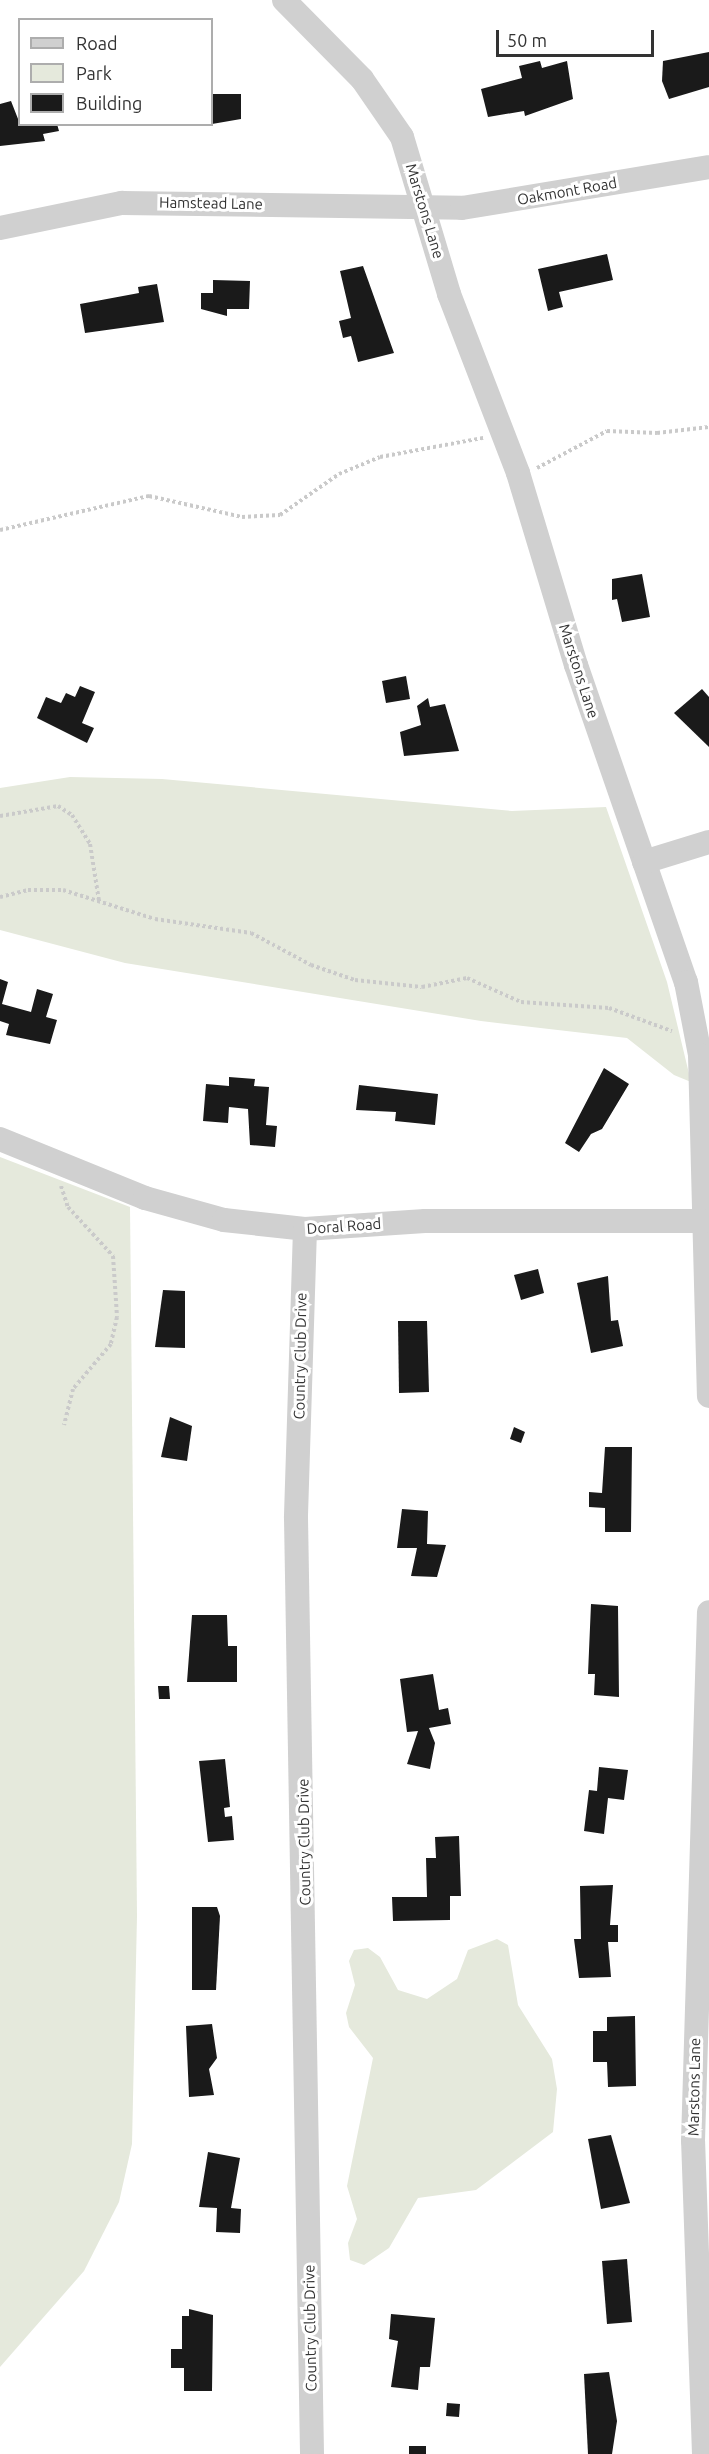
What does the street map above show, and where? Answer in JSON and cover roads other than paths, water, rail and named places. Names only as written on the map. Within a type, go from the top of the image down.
[{"type":"street","name":"Marstons Lane","points":[[284,0],[385,107],[402,137],[449,294],[519,476],[644,862],[686,982],[700,1055],[709,1396]]},
{"type":"street","name":"Oakmont Road","points":[[425,208],[499,203],[709,167]]},
{"type":"street","name":"Hamstead Lane","points":[[0,228],[122,203],[425,208]]},
{"type":"street","points":[[644,862],[709,842]]},
{"type":"street","name":"Doral Road","points":[[0,1139],[145,1198],[224,1220],[305,1229],[425,1221],[704,1221]]},
{"type":"street","name":"Country Club Drive","points":[[305,1229],[296,1518],[312,2454]]},
{"type":"street","name":"Marstons Lane","points":[[704,2454],[693,2141],[709,1612]]}]
